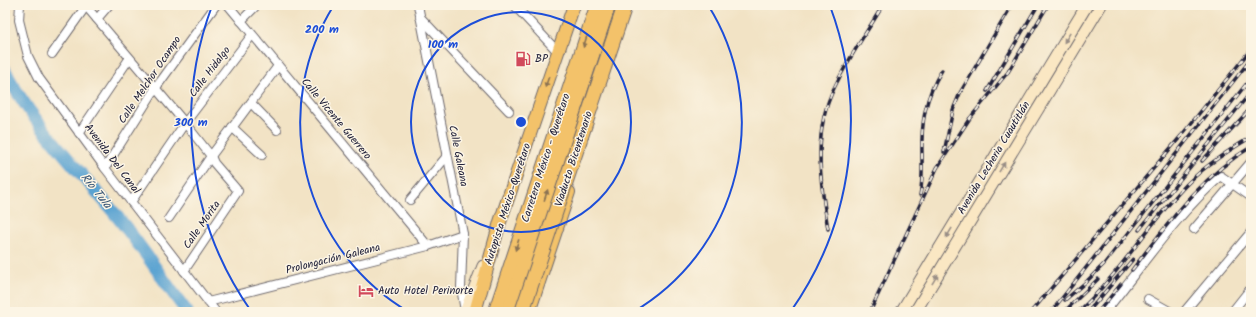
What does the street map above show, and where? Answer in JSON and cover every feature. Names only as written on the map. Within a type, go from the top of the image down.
[{"type":"highway","name":"Carretera México - Querétaro","points":[[495,312],[597,5]]},
{"type":"highway","name":"Carretera México - Querétaro","points":[[513,311],[608,5]]},
{"type":"highway","name":"Viaducto Bicentenario","points":[[513,311],[625,5]]},
{"type":"highway","points":[[513,311],[579,160]]},
{"type":"main road","name":"Autopista México-Querétaro","points":[[475,312],[500,222],[574,5]]},
{"type":"main road","points":[[529,312],[629,5]]},
{"type":"main road","name":"Avenida Lecheria Cuautitlán","points":[[901,312],[1087,5]]},
{"type":"main road","name":"Avenida Lecheria Cuautitlán","points":[[915,312],[1101,5]]},
{"type":"main road","points":[[1051,63],[1061,69]]},
{"type":"main road","points":[[465,312],[500,222]]},
{"type":"street","name":"Avenida Del Canal","points":[[20,5],[19,20],[28,56],[39,78],[104,168],[216,312]]},
{"type":"street","points":[[52,54],[85,5],[211,156]]},
{"type":"street","points":[[97,19],[109,5]]},
{"type":"street","name":"Calle Melchor Ocampo","points":[[104,168],[155,89],[216,5]]},
{"type":"street","name":"Calle Vicente Guerrero","points":[[228,5],[428,246]]},
{"type":"street","points":[[241,21],[257,5]]},
{"type":"street","name":"Calle Galeana","points":[[418,5],[463,234],[461,288],[465,312]]},
{"type":"street","points":[[514,5],[558,52]]},
{"type":"street","points":[[420,16],[508,111]]},
{"type":"street","name":"Calle Hidalgo","points":[[130,202],[185,123],[252,35]]},
{"type":"street","points":[[79,133],[129,59]]},
{"type":"street","points":[[169,218],[211,156],[278,66]]},
{"type":"street","points":[[251,103],[277,130]]},
{"type":"street","points":[[232,127],[262,155]]},
{"type":"street","name":"Calle Morita","points":[[184,271],[238,191],[214,163],[211,156]]},
{"type":"street","points":[[410,200],[447,156]]},
{"type":"street","points":[[1194,229],[1251,162]]},
{"type":"street","points":[[1104,312],[1178,220],[1203,191],[1221,176],[1251,197]]},
{"type":"street","points":[[1184,312],[1251,232]]},
{"type":"street","name":"Prolongación Galeana","points":[[208,302],[428,246],[463,234]]},
{"type":"street","points":[[1232,312],[1251,288]]},
{"type":"street","points":[[1148,299],[1171,312]]},
{"type":"waterway","name":"Río Tula","points":[[5,70],[15,89],[41,127],[125,226],[187,312]]},
{"type":"railway","points":[[828,229],[820,162],[820,145],[825,111],[842,72],[883,5]]},
{"type":"railway","points":[[944,152],[953,110],[960,93],[1012,5]]},
{"type":"railway","points":[[987,91],[1038,5]]},
{"type":"railway","points":[[870,312],[937,168],[970,118],[1008,72],[1048,5]]},
{"type":"railway","points":[[1031,312],[1181,136],[1251,49]]},
{"type":"railway","points":[[1051,312],[1251,59]]},
{"type":"railway","points":[[920,195],[922,180],[923,121],[928,100],[936,80],[942,70]]},
{"type":"railway","points":[[1065,300],[1104,264],[1251,78]]},
{"type":"railway","points":[[1139,230],[1251,92]]},
{"type":"railway","points":[[1202,161],[1251,108]]},
{"type":"railway","points":[[1078,312],[1107,282],[1159,216],[1187,184],[1210,164],[1251,137]]},
{"type":"railway","points":[[1132,270],[1186,202],[1216,172],[1251,147]]},
{"type":"railway","points":[[1088,312],[1133,259]]},
{"type":"railway","points":[[1064,312],[1098,279]]},
{"type":"railway","points":[[1098,312],[1121,284]]},
{"type":"place","name":"BP","points":[[523,59]]},
{"type":"place","name":"Auto Hotel Perinorte","points":[[366,291]]}]
